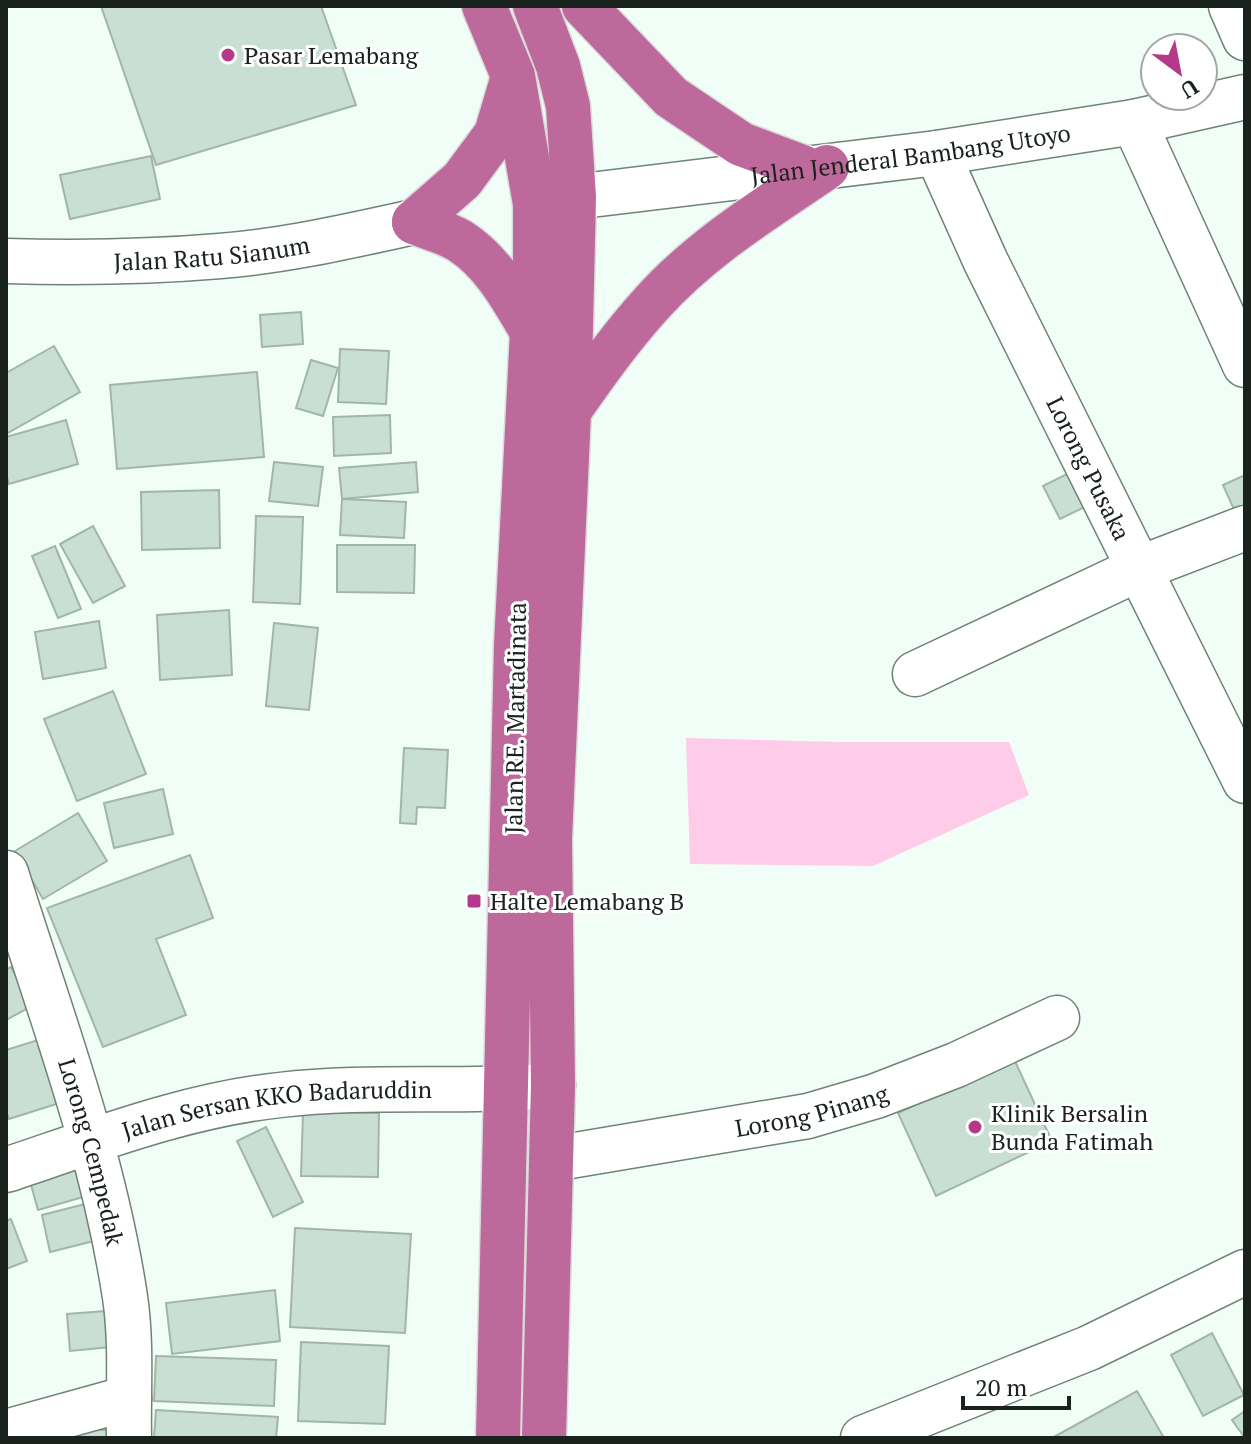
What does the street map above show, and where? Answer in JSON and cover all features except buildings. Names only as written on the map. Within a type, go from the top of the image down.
[{"type":"highway","name":"Jalan RE. Martadinata","points":[[484,6],[513,76],[555,200],[535,273],[516,645],[498,1438]]},
{"type":"highway","points":[[535,6],[558,66],[568,106],[555,200],[569,411],[550,839],[553,1085],[544,1438]]},
{"type":"highway","points":[[584,6],[671,97],[741,144],[816,168]]},
{"type":"highway","points":[[513,76],[496,134],[462,180],[414,222],[460,241],[477,256],[506,288],[531,330]]},
{"type":"highway","points":[[569,411],[614,347],[654,300],[741,226],[816,168]]},
{"type":"street","points":[[1231,6],[1245,38]]},
{"type":"street","name":"Jalan Jenderal Bambang Utoyo","points":[[555,200],[937,153],[1134,122],[1245,97]]},
{"type":"street","points":[[1134,122],[1245,365]]},
{"type":"street","name":"Lorong Pusaka","points":[[937,153],[986,262],[1138,569],[1243,772]]},
{"type":"street","name":"Jalan Ratu Sianum","points":[[6,261],[114,263],[224,256],[335,239],[414,222]]},
{"type":"street","points":[[915,674],[1138,569],[1245,528]]},
{"type":"street","name":"Lorong Cempedak","points":[[6,873],[91,1143],[125,1299],[130,1359],[129,1418]]},
{"type":"street","name":"Lorong Pinang","points":[[552,1159],[808,1116],[876,1096],[956,1065],[1057,1018]]},
{"type":"street","name":"Jalan Sersan KKO Badaruddin","points":[[6,1170],[184,1112],[224,1103],[283,1094],[507,1089],[553,1085]]},
{"type":"street","points":[[863,1438],[1089,1348],[1245,1272]]},
{"type":"street","points":[[6,1432],[129,1418]]},
{"type":"shaded area","points":[[686,738],[1009,742],[1029,795],[873,866],[690,864]]},
{"type":"place","name":"Pasar Lemabang","points":[[228,55]]},
{"type":"place","name":"Halte Lemabang B","points":[[474,901]]},
{"type":"place","name":"Klinik Bersalin Bunda Fatimah","points":[[975,1127]]}]
